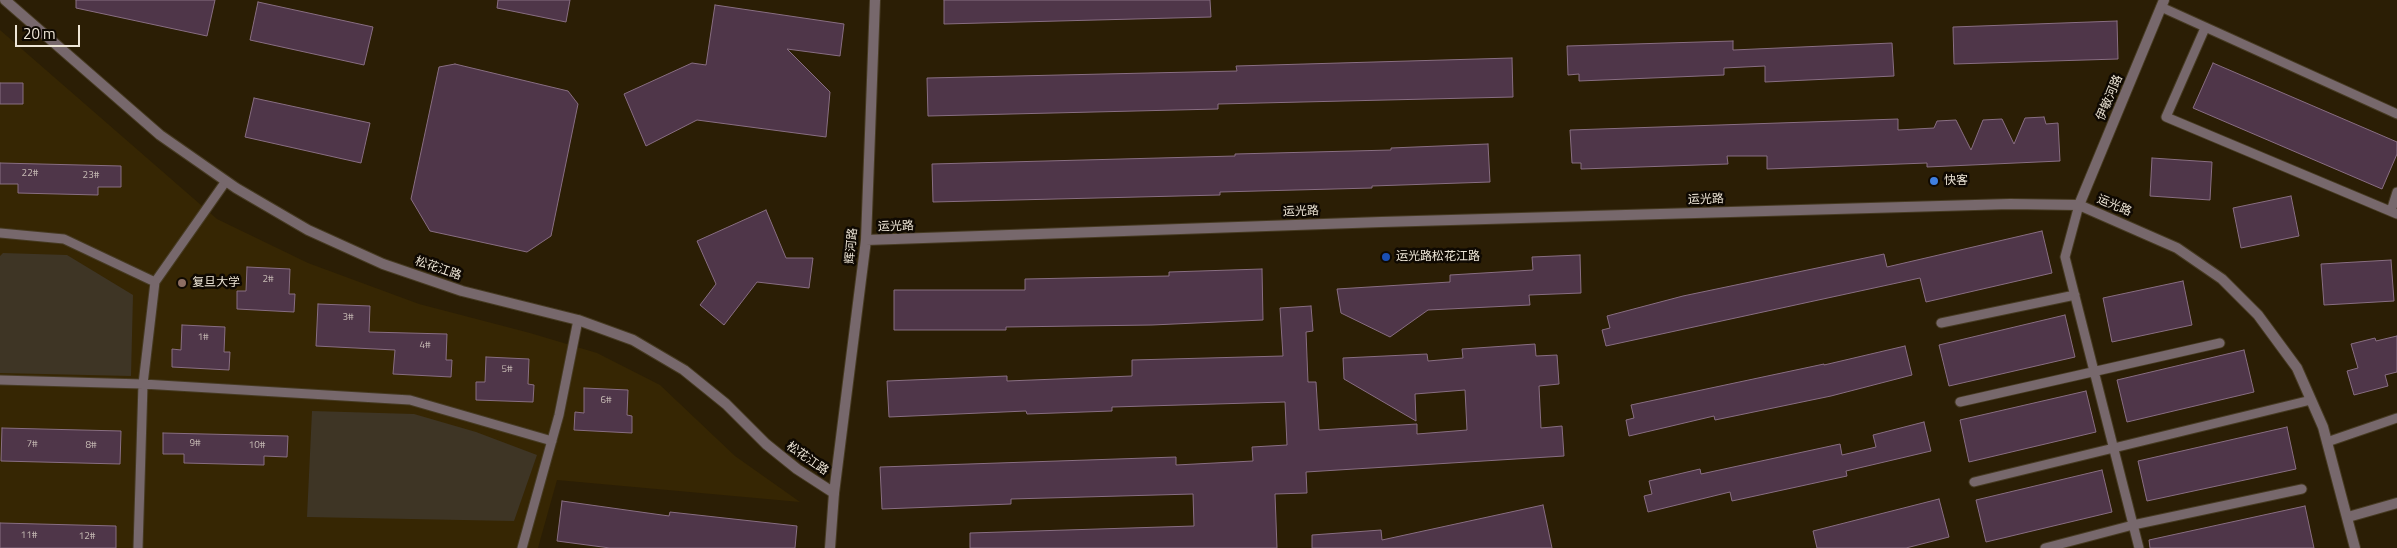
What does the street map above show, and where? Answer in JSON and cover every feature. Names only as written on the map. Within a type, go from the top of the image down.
[{"type":"street","name":"松花江路","points":[[5,0],[160,135],[226,181],[308,230],[383,264],[462,290],[578,320],[633,340],[684,370],[726,404],[766,444],[797,469],[834,493],[830,548]]},
{"type":"street","name":"辉河路","points":[[834,493],[866,240],[875,0]]},
{"type":"street","name":"伊敏河路","points":[[2079,205],[2163,4]]},
{"type":"street","name":"运光路","points":[[866,240],[1390,222],[2010,204],[2079,205],[2177,248],[2222,279],[2258,315],[2297,368],[2311,400],[2328,442],[2355,548]]},
{"type":"street","points":[[2348,517],[2397,503]]},
{"type":"lane","points":[[2163,4],[2205,28],[2397,114]]},
{"type":"lane","points":[[2205,28],[2166,117],[2394,212],[2397,192]]},
{"type":"lane","points":[[138,548],[142,384],[155,282],[226,181]]},
{"type":"lane","points":[[2079,205],[2065,257],[2139,548]]},
{"type":"lane","points":[[0,233],[64,239],[155,282]]},
{"type":"lane","points":[[1941,323],[2074,295]]},
{"type":"lane","points":[[522,548],[552,441],[578,320]]},
{"type":"lane","points":[[1960,402],[2220,343]]},
{"type":"lane","points":[[0,380],[142,384],[410,400],[552,441]]},
{"type":"lane","points":[[1974,482],[2311,400]]},
{"type":"lane","points":[[2328,442],[2397,418]]},
{"type":"lane","points":[[2045,548],[2133,525],[2302,489]]},
{"type":"shaded area","name":"复旦大学","points":[[0,30],[217,219],[308,263],[419,304],[530,333],[597,353],[660,385],[735,456],[800,502],[557,480],[538,548],[0,548]]},
{"type":"shaded area","points":[[3,253],[67,255],[133,295],[131,376],[0,373],[0,256]]},
{"type":"shaded area","points":[[312,411],[414,414],[476,432],[537,455],[514,521],[307,517]]},
{"type":"building","points":[[76,0],[215,0],[207,36],[76,8]]},
{"type":"building","points":[[498,0],[570,0],[566,22],[497,8]]},
{"type":"building","points":[[944,0],[1210,0],[1211,17],[944,24]]},
{"type":"building","points":[[258,2],[373,27],[364,65],[250,40]]},
{"type":"building","points":[[715,5],[844,24],[840,56],[787,49],[830,92],[826,137],[697,120],[646,146],[624,94],[692,63],[706,65]]},
{"type":"building","points":[[2117,21],[2118,59],[1954,64],[1953,27]]},
{"type":"building","points":[[1733,41],[1733,50],[1892,43],[1894,76],[1765,82],[1765,66],[1724,68],[1724,75],[1579,81],[1579,74],[1568,75],[1567,46]]},
{"type":"building","points":[[1512,58],[1513,97],[1218,104],[1218,109],[928,116],[927,78],[1237,71],[1236,66]]},
{"type":"building","points":[[2213,63],[2397,142],[2397,154],[2382,189],[2193,108]]},
{"type":"building","points":[[455,64],[568,91],[578,104],[551,236],[527,252],[430,231],[411,199],[439,67]]},
{"type":"building","points":[[0,83],[23,83],[23,104],[0,104]]},
{"type":"building","points":[[254,98],[370,123],[361,163],[245,137]]},
{"type":"building","points":[[2044,117],[2046,124],[2058,123],[2060,161],[1927,167],[1927,163],[1767,169],[1767,156],[1727,156],[1728,164],[1581,169],[1581,163],[1572,163],[1570,130],[1898,119],[1898,130],[1934,128],[1937,121],[1956,120],[1971,150],[1983,120],[2002,119],[2014,144],[2025,118]]},
{"type":"building","points":[[1488,144],[1490,182],[1372,186],[1372,188],[1220,192],[1220,195],[933,202],[932,164],[1235,156],[1235,154],[1391,150],[1391,148]]},
{"type":"building","points":[[2152,158],[2212,162],[2210,200],[2150,196]]},
{"type":"building","points":[[0,163],[121,166],[121,187],[98,187],[98,195],[18,193],[18,184],[0,184]]},
{"type":"building","points":[[2291,196],[2299,236],[2241,248],[2233,208]]},
{"type":"building","points":[[766,210],[786,258],[813,258],[809,288],[757,282],[724,325],[700,305],[716,284],[697,241]]},
{"type":"building","points":[[2042,231],[2052,273],[1926,302],[1920,278],[1606,346],[1602,330],[1610,328],[1607,316],[1683,296],[1884,254],[1887,267]]},
{"type":"building","points":[[1580,255],[1581,293],[1529,295],[1530,305],[1428,310],[1390,337],[1341,313],[1337,289],[1450,282],[1450,275],[1533,270],[1532,257]]},
{"type":"building","points":[[2391,260],[2394,301],[2324,305],[2321,264]]},
{"type":"building","points":[[247,267],[290,269],[289,294],[295,294],[294,312],[237,309],[237,291],[246,291]]},
{"type":"building","points":[[1262,269],[1263,320],[1152,325],[1006,327],[1006,330],[894,330],[894,290],[1025,290],[1025,279],[1169,276],[1169,272]]},
{"type":"building","points":[[2183,281],[2192,325],[2112,342],[2103,298]]},
{"type":"building","points":[[318,304],[370,306],[369,332],[447,334],[446,360],[452,360],[451,377],[393,374],[395,350],[316,346]]},
{"type":"building","points":[[1311,306],[1313,331],[1306,332],[1308,382],[1316,382],[1319,430],[1417,424],[1417,434],[1467,430],[1465,390],[1415,394],[1416,421],[1344,379],[1343,358],[1427,354],[1428,361],[1463,358],[1462,349],[1535,344],[1536,356],[1557,355],[1559,384],[1539,386],[1541,428],[1562,426],[1564,456],[1306,472],[1307,493],[1275,494],[1277,548],[970,548],[970,533],[1194,526],[1193,494],[1011,499],[1011,504],[882,509],[880,467],[1176,457],[1176,465],[1253,461],[1252,447],[1287,445],[1285,402],[1112,407],[1112,411],[1027,414],[1026,411],[889,417],[887,381],[1007,376],[1007,381],[1132,376],[1132,360],[1283,356],[1280,308]]},
{"type":"building","points":[[2065,315],[2075,357],[1949,386],[1939,345]]},
{"type":"building","points":[[182,325],[225,327],[224,352],[230,352],[229,370],[172,367],[172,349],[181,350]]},
{"type":"building","points":[[2397,336],[2397,372],[2385,375],[2388,386],[2354,395],[2347,371],[2358,368],[2351,344],[2375,338],[2376,341]]},
{"type":"building","points":[[1905,346],[1912,375],[1831,396],[1715,420],[1714,416],[1629,436],[1626,420],[1634,418],[1631,405],[1824,365]]},
{"type":"building","points":[[2244,350],[2254,392],[2127,422],[2117,380]]},
{"type":"building","points":[[486,357],[529,359],[528,384],[534,385],[533,402],[476,400],[476,382],[485,382]]},
{"type":"building","points":[[584,388],[628,390],[627,415],[632,416],[632,433],[574,430],[575,412],[584,413]]},
{"type":"building","points":[[2086,391],[2096,432],[1969,462],[1960,420]]},
{"type":"building","points":[[1924,422],[1931,451],[1846,471],[1847,476],[1732,501],[1730,492],[1648,512],[1644,496],[1652,494],[1649,481],[1700,469],[1701,474],[1840,444],[1842,455],[1876,447],[1873,435]]},
{"type":"building","points":[[2287,427],[2296,469],[2147,501],[2138,461]]},
{"type":"building","points":[[2,428],[121,431],[120,464],[1,461]]},
{"type":"building","points":[[163,433],[288,436],[287,457],[264,456],[264,465],[184,463],[184,454],[163,454]]},
{"type":"building","points":[[2102,470],[2112,512],[1986,542],[1976,500]]},
{"type":"building","points":[[1939,499],[1949,537],[1906,548],[1817,548],[1813,531]]},
{"type":"building","points":[[562,501],[669,516],[670,512],[797,526],[795,548],[610,548],[557,541]]},
{"type":"building","points":[[1543,505],[1552,548],[1312,548],[1312,535],[1381,530],[1382,540]]},
{"type":"building","points":[[2305,506],[2314,548],[2150,548],[2149,540]]},
{"type":"building","points":[[0,523],[116,526],[116,548],[0,548]]},
{"type":"place","name":"快客","points":[[1934,181]]},
{"type":"place","name":"运光路松花江路","points":[[1386,257]]},
{"type":"place","name":"复旦大学","points":[[182,283]]}]
